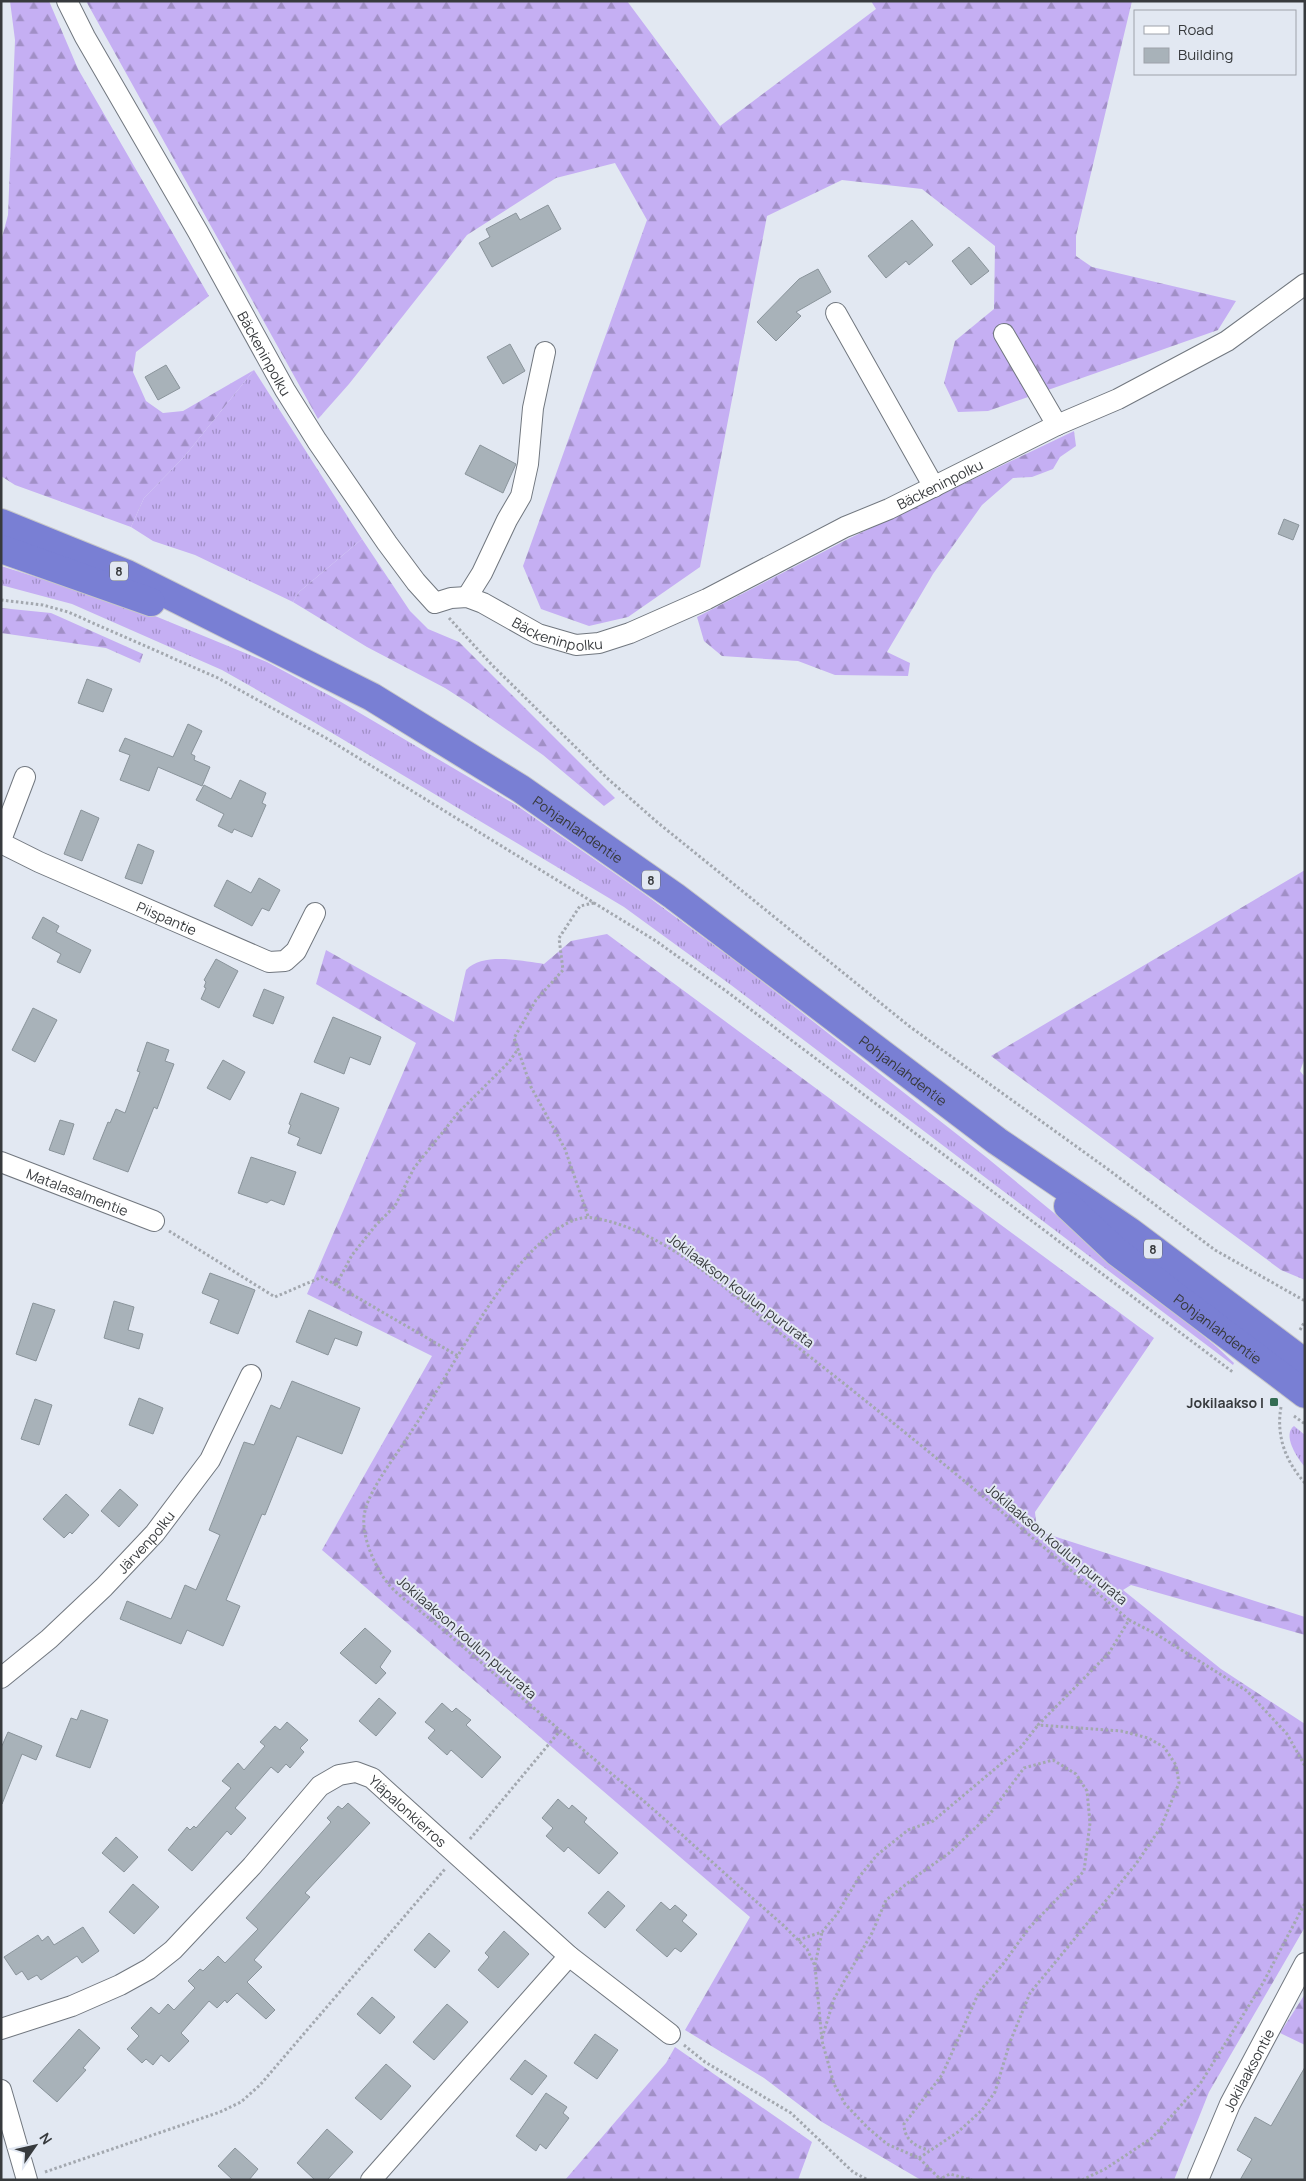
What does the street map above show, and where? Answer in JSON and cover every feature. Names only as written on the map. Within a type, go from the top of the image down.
[{"type":"highway","name":"Pohjanlahdentie","points":[[1,523],[127,574],[372,697],[521,789],[674,896],[997,1141],[1129,1231],[1305,1363]]},
{"type":"highway","name":"Pohjanlahdentie","points":[[1,549],[123,593],[232,627]]},
{"type":"highway","name":"Pohjanlahdentie","points":[[997,1141],[1117,1252],[1305,1394]]},
{"type":"street","name":"Bäckeninpolku","points":[[67,1],[85,37],[317,442],[387,543],[416,582],[435,603]]},
{"type":"street","name":"Bäckeninpolku","points":[[467,597],[483,603],[538,634],[576,646],[630,633],[708,599],[845,527],[889,509],[1057,425],[1118,399],[1227,341],[1305,284]]},
{"type":"street","points":[[836,313],[934,487]]},
{"type":"street","points":[[1004,334],[1057,425]]},
{"type":"street","points":[[435,603],[451,598],[467,597],[482,573],[507,520],[521,496],[528,464],[533,408],[545,352]]},
{"type":"street","points":[[1,841],[25,777]]},
{"type":"street","name":"Piispantie","points":[[1,841],[39,862],[269,962],[285,961],[296,951],[315,914]]},
{"type":"street","name":"Matalasalmentie","points":[[1,1162],[154,1221]]},
{"type":"street","name":"Järvenpolku","points":[[1,1678],[56,1632],[104,1587],[155,1533],[210,1460],[250,1375]]},
{"type":"street","name":"Yläpalonkierros","points":[[1,2029],[72,2006],[120,1985],[149,1969],[173,1950],[252,1866],[320,1786],[339,1775],[356,1772],[372,1778],[569,1956],[670,2034]]},
{"type":"street","points":[[371,2180],[569,1956]]},
{"type":"street","name":"Jokilaaksontie","points":[[1198,2180],[1230,2104],[1305,1963]]},
{"type":"street","points":[[1,2090],[27,2179]]},
{"type":"path","points":[[1,600],[43,604],[68,612],[218,678],[326,738],[656,941],[726,991],[1235,1374]]},
{"type":"path","points":[[435,603],[492,664],[607,778],[658,822],[909,1026],[1110,1170],[1215,1250],[1305,1301]]},
{"type":"path","points":[[588,1216],[565,1149],[531,1087],[514,1038],[536,1000],[563,970],[559,938],[580,906],[595,903]]},
{"type":"path","points":[[336,1285],[352,1255],[376,1225],[395,1206],[414,1168],[458,1113],[508,1062],[518,1049]]},
{"type":"path","name":"Jokilaakson koulun pururata","points":[[822,1932],[837,1914],[859,1877],[877,1855],[908,1830],[933,1821],[1022,1747],[1038,1725],[1109,1653],[1130,1620],[1009,1516],[876,1408],[716,1282],[663,1244],[616,1224],[588,1216],[569,1222],[541,1242],[513,1271],[478,1322],[373,1490],[364,1512],[365,1530],[369,1546],[379,1571],[392,1588],[455,1640],[559,1732],[614,1776],[808,1949],[815,1966],[822,2041],[834,2084],[845,2104],[868,2128],[888,2144],[919,2158],[939,2179]]},
{"type":"path","points":[[154,1221],[275,1297],[322,1276],[458,1356]]},
{"type":"path","points":[[1300,1330],[1305,1321]]},
{"type":"path","points":[[1274,1402],[1280,1407],[1278,1424],[1284,1449],[1294,1470],[1305,1483]]},
{"type":"path","points":[[1130,1620],[1156,1634],[1247,1691],[1287,1734],[1305,1766]]},
{"type":"path","points":[[919,2158],[964,2126],[982,2110],[995,2092],[1010,2042],[1030,1993],[1136,1864],[1161,1827],[1179,1783],[1176,1765],[1164,1747],[1148,1738],[1120,1731],[1038,1725]]},
{"type":"path","points":[[27,2179],[220,2112],[241,2102],[260,2085],[559,1732]]},
{"type":"path","points":[[822,2041],[834,1999],[872,1933],[886,1900],[948,1854],[990,1815],[1024,1768],[1053,1760],[1076,1774],[1087,1791],[1090,1823],[1084,1871],[1029,1928],[1003,1964],[979,1992],[942,2076],[904,2124],[905,2133],[910,2141],[930,2151]]},
{"type":"path","points":[[1082,2180],[1105,2168],[1152,2138],[1200,2084],[1263,1983],[1305,1903]]},
{"type":"path","points":[[798,1940],[822,1932]]},
{"type":"path","points":[[815,1966],[822,1932]]},
{"type":"path","points":[[670,2034],[705,2062],[792,2113],[853,2172],[868,2180]]},
{"type":"path","points":[[939,2179],[950,2174],[972,2180]]},
{"type":"green space","points":[[10,1],[49,1],[78,69],[209,296],[136,352],[133,372],[146,401],[163,413],[183,411],[254,370],[184,457],[144,498],[131,527],[15,485],[1,476],[1,241],[8,215],[15,40]]},
{"type":"green space","points":[[86,1],[627,1],[720,126],[876,9],[871,1],[1132,1],[1076,236],[1076,256],[1092,267],[1236,301],[1218,330],[988,411],[958,412],[944,383],[955,341],[994,309],[995,246],[922,189],[842,180],[767,216],[700,567],[628,617],[589,626],[541,609],[523,566],[647,220],[615,163],[556,178],[467,235],[349,384],[318,419]]},
{"type":"green space","points":[[254,370],[362,539],[299,592],[293,602],[195,555],[153,541],[131,527],[144,498],[184,457]]},
{"type":"green space","points":[[1074,431],[1076,446],[1060,457],[1053,469],[1032,477],[1013,478],[982,505],[933,574],[887,652],[910,663],[908,676],[835,675],[798,661],[722,656],[704,641],[697,617],[850,538]]},
{"type":"green space","points":[[362,539],[410,611],[428,629],[459,642],[615,798],[604,806],[543,755],[473,706],[445,688],[367,647],[293,602],[299,592]]},
{"type":"green space","points":[[1,566],[138,609],[267,662],[336,699],[516,805],[643,893],[745,968],[986,1157],[1217,1347],[1234,1363],[1233,1365],[731,985],[624,907],[312,721],[222,670],[72,604],[1,585]]},
{"type":"green space","points":[[1,608],[51,613],[143,654],[140,663],[106,648],[1,633]]},
{"type":"green space","points":[[1305,870],[1305,1058],[1300,1071],[1305,1077],[1305,1280],[1281,1270],[991,1056]]},
{"type":"green space","points":[[607,934],[1154,1338],[1035,1512],[1036,1522],[1044,1533],[1305,1617],[1305,1635],[1131,1585],[1123,1590],[1221,1669],[1305,1724],[1305,1927],[1209,2092],[1174,2180],[921,2180],[822,2122],[764,2078],[685,2030],[750,1917],[322,1550],[432,1356],[307,1294],[416,1043],[316,984],[326,950],[454,1022],[466,970],[473,964],[492,959],[503,959],[544,964],[571,941]]},
{"type":"green space","points":[[1294,1426],[1305,1435],[1305,1467],[1298,1458],[1290,1441],[1291,1430]]},
{"type":"green space","points":[[1305,1994],[1305,2045],[1280,2033]]},
{"type":"green space","points":[[675,2047],[812,2142],[798,2180],[565,2180],[666,2063]]},
{"type":"building","points":[[548,205],[561,229],[492,267],[479,243],[490,237],[486,229],[516,213],[520,220]]},
{"type":"building","points":[[912,220],[933,245],[909,265],[906,261],[886,278],[868,256]]},
{"type":"building","points":[[969,247],[989,271],[971,285],[952,261]]},
{"type":"building","points":[[818,269],[831,292],[796,312],[801,316],[776,341],[757,322],[799,279]]},
{"type":"building","points":[[510,344],[525,371],[503,384],[487,357]]},
{"type":"building","points":[[166,365],[180,388],[158,400],[145,377]]},
{"type":"building","points":[[480,445],[516,464],[503,493],[465,474]]},
{"type":"building","points":[[1284,519],[1299,525],[1293,540],[1278,534]]},
{"type":"building","points":[[87,679],[112,689],[103,712],[78,703]]},
{"type":"building","points":[[188,724],[202,731],[191,754],[195,756],[194,760],[210,767],[202,786],[158,767],[149,791],[120,780],[130,755],[119,751],[125,738],[173,757]]},
{"type":"building","points":[[240,780],[266,793],[262,803],[266,805],[252,837],[234,829],[232,833],[218,826],[224,814],[196,800],[204,785],[231,799]]},
{"type":"building","points":[[81,810],[99,818],[82,861],[64,854]]},
{"type":"building","points":[[138,844],[154,851],[142,884],[125,878]]},
{"type":"building","points":[[259,878],[280,890],[269,911],[262,908],[252,926],[214,906],[227,880],[251,893]]},
{"type":"building","points":[[43,917],[59,926],[56,932],[91,950],[80,973],[57,962],[61,954],[32,938]]},
{"type":"building","points":[[216,959],[238,971],[219,1008],[201,999],[206,988],[204,987],[206,982],[204,980]]},
{"type":"building","points":[[264,989],[284,997],[273,1024],[253,1016]]},
{"type":"building","points":[[33,1008],[57,1020],[35,1062],[12,1050]]},
{"type":"building","points":[[333,1017],[381,1037],[370,1065],[350,1057],[344,1074],[314,1062]]},
{"type":"building","points":[[147,1042],[169,1050],[165,1061],[174,1064],[157,1109],[154,1107],[128,1172],[93,1159],[108,1122],[110,1123],[116,1109],[125,1113],[140,1072],[137,1071]]},
{"type":"building","points":[[223,1060],[245,1072],[230,1100],[207,1088]]},
{"type":"building","points":[[301,1093],[339,1108],[321,1154],[297,1145],[300,1138],[288,1133],[291,1125],[289,1124]]},
{"type":"building","points":[[60,1120],[74,1124],[64,1155],[49,1150]]},
{"type":"building","points":[[251,1157],[296,1172],[284,1205],[271,1200],[267,1203],[238,1193]]},
{"type":"building","points":[[210,1273],[255,1290],[238,1334],[210,1323],[219,1300],[202,1293]]},
{"type":"building","points":[[114,1301],[134,1307],[128,1330],[143,1334],[139,1349],[104,1338]]},
{"type":"building","points":[[33,1303],[55,1310],[36,1361],[16,1354]]},
{"type":"building","points":[[309,1310],[362,1332],[357,1346],[335,1338],[328,1355],[296,1342]]},
{"type":"building","points":[[292,1381],[360,1408],[342,1454],[297,1436],[265,1515],[262,1514],[226,1600],[240,1606],[223,1646],[187,1630],[181,1644],[120,1619],[127,1601],[171,1619],[185,1585],[196,1590],[220,1535],[209,1530],[244,1442],[254,1445],[271,1405],[280,1409]]},
{"type":"building","points":[[139,1398],[163,1408],[153,1434],[129,1425]]},
{"type":"building","points":[[35,1399],[52,1405],[39,1445],[21,1439]]},
{"type":"building","points":[[120,1489],[138,1505],[119,1527],[101,1511]]},
{"type":"building","points":[[66,1494],[89,1515],[72,1534],[70,1532],[64,1538],[43,1519]]},
{"type":"building","points":[[365,1628],[391,1651],[380,1667],[386,1673],[376,1684],[340,1653]]},
{"type":"building","points":[[379,1698],[396,1713],[376,1736],[359,1721]]},
{"type":"building","points":[[442,1703],[452,1712],[456,1708],[471,1720],[466,1725],[501,1757],[482,1778],[451,1750],[447,1755],[428,1738],[435,1730],[425,1722]]},
{"type":"building","points":[[81,1710],[108,1720],[90,1768],[56,1756],[71,1718],[77,1720]]},
{"type":"building","points":[[287,1722],[308,1740],[300,1748],[304,1752],[290,1768],[286,1764],[278,1773],[271,1767],[235,1808],[246,1818],[231,1835],[227,1831],[192,1871],[168,1850],[187,1827],[190,1830],[194,1826],[196,1828],[231,1788],[222,1781],[238,1763],[244,1770],[265,1746],[260,1742],[275,1726],[280,1730]]},
{"type":"building","points":[[8,1732],[42,1746],[36,1760],[22,1754],[2,1804],[1,1748]]},
{"type":"building","points":[[558,1799],[569,1809],[572,1805],[587,1818],[584,1822],[618,1853],[599,1874],[568,1847],[564,1852],[546,1836],[553,1828],[542,1818]]},
{"type":"building","points":[[348,1803],[370,1823],[305,1893],[310,1897],[254,1960],[262,1967],[247,1982],[275,2010],[266,2019],[237,1993],[227,2003],[225,2000],[217,2008],[209,2001],[181,2033],[189,2041],[169,2062],[161,2055],[153,2065],[146,2059],[142,2063],[127,2049],[139,2036],[131,2028],[151,2007],[159,2014],[168,2004],[174,2010],[195,1988],[188,1981],[200,1969],[203,1971],[218,1956],[225,1963],[258,1929],[246,1918],[331,1822],[327,1818],[338,1806],[342,1809]]},
{"type":"building","points":[[116,1837],[138,1857],[124,1872],[102,1853]]},
{"type":"building","points":[[133,1884],[159,1907],[134,1934],[109,1912]]},
{"type":"building","points":[[608,1891],[625,1906],[605,1928],[588,1913]]},
{"type":"building","points":[[661,1902],[670,1910],[675,1905],[687,1915],[682,1921],[697,1934],[681,1952],[675,1948],[667,1957],[636,1930]]},
{"type":"building","points":[[83,1927],[99,1951],[82,1963],[77,1956],[41,1980],[37,1975],[28,1980],[22,1971],[16,1975],[4,1957],[38,1935],[42,1941],[48,1936],[54,1945]]},
{"type":"building","points":[[504,1931],[529,1954],[498,1988],[478,1970],[489,1957],[485,1953]]},
{"type":"building","points":[[429,1933],[450,1951],[435,1968],[414,1950]]},
{"type":"building","points":[[372,1997],[395,2017],[380,2034],[357,2014]]},
{"type":"building","points":[[447,2004],[468,2022],[434,2060],[413,2042]]},
{"type":"building","points":[[79,2029],[100,2048],[83,2068],[86,2070],[57,2102],[33,2081]]},
{"type":"building","points":[[595,2034],[618,2050],[597,2079],[574,2063]]},
{"type":"building","points":[[525,2060],[547,2076],[532,2095],[510,2079]]},
{"type":"building","points":[[386,2064],[411,2086],[381,2120],[355,2098]]},
{"type":"building","points":[[1305,2067],[1305,2180],[1240,2180],[1252,2159],[1237,2150],[1255,2117],[1271,2126]]},
{"type":"building","points":[[546,2093],[567,2107],[563,2113],[569,2118],[546,2149],[540,2144],[536,2151],[516,2136]]},
{"type":"building","points":[[327,2129],[353,2152],[327,2180],[315,2180],[297,2163]]},
{"type":"building","points":[[235,2148],[258,2169],[249,2180],[233,2180],[218,2166]]},
{"type":"place","name":"Jokilaakso I","points":[[1274,1402]]}]
